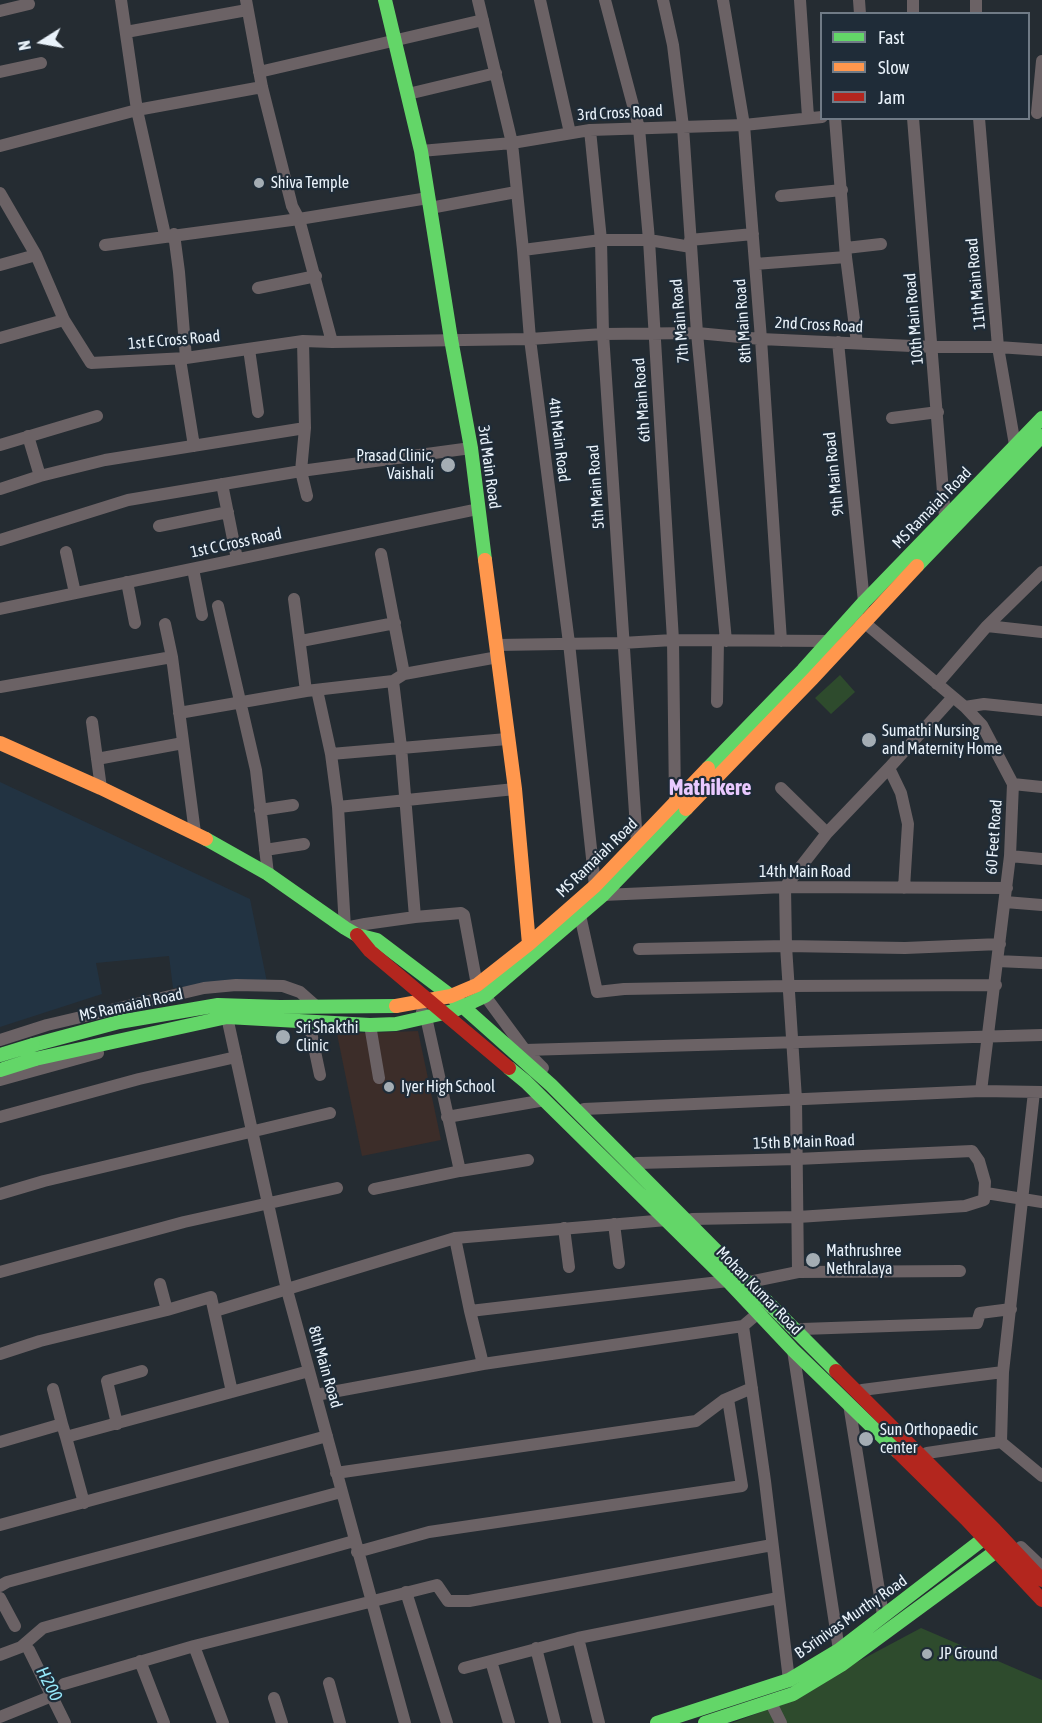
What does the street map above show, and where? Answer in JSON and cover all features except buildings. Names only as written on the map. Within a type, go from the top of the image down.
[{"type":"street","points":[[121,0],[137,110],[179,272],[183,358],[194,446]]},
{"type":"street","name":"3rd Main Road","points":[[385,0],[421,151],[471,448],[515,789],[529,944]]},
{"type":"street","name":"4th Main Road","points":[[478,0],[512,143],[530,339],[599,890]]},
{"type":"street","points":[[540,0],[570,133]]},
{"type":"street","name":"6th Main Road","points":[[605,0],[639,128],[649,240],[673,640],[675,803]]},
{"type":"street","name":"7th Main Road","points":[[663,0],[673,45],[683,127],[722,641],[717,702]]},
{"type":"street","name":"8th Main Road","points":[[723,0],[744,125],[781,641]]},
{"type":"street","points":[[800,0],[808,117]]},
{"type":"street","points":[[0,10],[29,4]]},
{"type":"street","points":[[126,32],[246,5],[262,87],[292,206],[299,219],[316,276],[332,342]]},
{"type":"street","points":[[260,72],[483,20]]},
{"type":"street","points":[[1036,113],[1042,61]]},
{"type":"street","points":[[0,72],[41,63]]},
{"type":"street","points":[[408,94],[496,73]]},
{"type":"street","points":[[0,146],[137,110],[262,87]]},
{"type":"street","name":"3rd Cross Road","points":[[421,151],[512,143],[590,130],[744,125],[820,117]]},
{"type":"street","points":[[835,120],[846,253],[857,343]]},
{"type":"street","name":"10th Main Road","points":[[914,120],[945,517]]},
{"type":"street","name":"11th Main Road","points":[[979,120],[998,347],[1015,445]]},
{"type":"street","name":"5th Main Road","points":[[590,130],[601,240],[603,334],[637,843]]},
{"type":"street","points":[[781,196],[842,190]]},
{"type":"street","points":[[105,245],[516,192]]},
{"type":"street","name":"1st E Cross Road","points":[[0,193],[36,255],[64,320],[91,363],[183,358],[303,341],[451,339]]},
{"type":"street","points":[[523,250],[601,240],[691,243],[753,234]]},
{"type":"street","points":[[755,264],[846,253],[881,244]]},
{"type":"street","points":[[0,265],[36,255]]},
{"type":"street","points":[[258,288],[316,276]]},
{"type":"street","points":[[0,338],[64,320]]},
{"type":"street","name":"2nd Cross Road","points":[[451,339],[530,339],[603,334],[697,333],[761,339],[1042,350]]},
{"type":"street","points":[[303,341],[305,428],[301,471],[307,496]]},
{"type":"street","name":"9th Main Road","points":[[838,342],[864,602]]},
{"type":"street","points":[[249,349],[258,412]]},
{"type":"street","points":[[892,418],[938,412]]},
{"type":"street","points":[[0,445],[97,416]]},
{"type":"street","name":"MS Ramaiah Road","points":[[34,1052],[119,1022],[218,1005],[317,1007],[416,1004],[481,991],[580,915],[637,843],[830,641],[860,618],[864,602],[1042,418]]},
{"type":"street","points":[[0,489],[40,476],[105,460],[305,428]]},
{"type":"street","points":[[28,436],[40,476]]},
{"type":"street","name":"MS Ramaiah Road","points":[[34,1052],[227,1017],[309,1023],[396,1024],[463,1007],[529,944],[599,890],[860,618],[942,539],[1042,436]]},
{"type":"street","points":[[0,540],[128,500],[301,471],[471,448]]},
{"type":"street","points":[[222,484],[237,560]]},
{"type":"street","name":"1st C Cross Road","points":[[0,609],[478,508]]},
{"type":"street","points":[[159,526],[228,512]]},
{"type":"street","points":[[66,552],[75,594]]},
{"type":"street","points":[[381,554],[404,675]]},
{"type":"street","points":[[193,568],[202,615]]},
{"type":"street","points":[[937,684],[987,626],[1042,572]]},
{"type":"street","points":[[127,582],[135,622]]},
{"type":"street","points":[[294,599],[311,690],[331,754],[351,932]]},
{"type":"street","points":[[218,606],[255,770],[268,874]]},
{"type":"street","name":"60 Feet Road","points":[[860,618],[965,707],[982,725],[1013,784],[1007,888],[981,1091]]},
{"type":"street","points":[[301,641],[395,623]]},
{"type":"street","points":[[165,624],[172,657],[195,833]]},
{"type":"street","points":[[987,626],[1042,632]]},
{"type":"street","points":[[179,713],[311,690],[393,681],[404,675],[497,651],[569,643],[673,640],[830,641]]},
{"type":"street","points":[[0,687],[172,657]]},
{"type":"street","points":[[393,681],[401,747],[415,917]]},
{"type":"street","points":[[798,1272],[796,1100],[786,946],[785,887],[827,833],[953,697]]},
{"type":"street","points":[[965,707],[984,704],[1042,710]]},
{"type":"street","points":[[92,722],[101,788]]},
{"type":"street","points":[[331,754],[507,739]]},
{"type":"street","points":[[0,743],[195,833],[268,874],[351,932],[377,940],[451,996],[551,1085],[748,1287],[802,1329],[927,1453],[993,1532]]},
{"type":"street","points":[[98,759],[183,743]]},
{"type":"street","points":[[889,768],[901,793],[908,824],[904,888]]},
{"type":"street","points":[[1013,784],[1042,787]]},
{"type":"street","points":[[781,788],[827,833]]},
{"type":"street","points":[[338,807],[515,789]]},
{"type":"street","points":[[260,810],[293,805]]},
{"type":"street","points":[[265,849],[304,844]]},
{"type":"street","points":[[1010,856],[1042,859]]},
{"type":"street","name":"14th Main Road","points":[[599,890],[785,887],[1007,888]]},
{"type":"street","points":[[1005,902],[1042,904]]},
{"type":"street","points":[[351,932],[365,924],[415,917],[461,913],[464,915],[481,991],[525,1050],[692,1219],[748,1287]]},
{"type":"street","points":[[580,915],[597,992],[789,986],[996,985]]},
{"type":"street","name":"Mohan Kumar Road","points":[[351,932],[370,951],[526,1082],[728,1281],[748,1287],[758,1314],[793,1350],[966,1519],[993,1532],[1005,1544],[1042,1600]]},
{"type":"street","points":[[639,949],[786,946],[905,948],[1000,944]]},
{"type":"street","points":[[998,961],[1042,963]]},
{"type":"street","points":[[19,1075],[4,1038],[47,1025],[204,988],[236,985],[283,986],[300,992],[317,1007]]},
{"type":"street","points":[[416,1004],[426,1017],[460,1171]]},
{"type":"street","name":"8th Main Road","points":[[227,1017],[286,1290],[405,1723]]},
{"type":"street","name":"MS Ramaiah Road","points":[[0,1080],[213,1023],[227,1017]]},
{"type":"street","points":[[309,1023],[320,1075]]},
{"type":"street","points":[[370,1025],[379,1078]]},
{"type":"street","points":[[525,1050],[1042,1035]]},
{"type":"street","points":[[0,1055],[34,1052]]},
{"type":"street","points":[[0,1070],[34,1052]]},
{"type":"street","points":[[0,1117],[139,1079],[236,1057]]},
{"type":"street","points":[[584,1110],[981,1091],[1038,1092],[1003,1372],[1001,1442]]},
{"type":"street","points":[[447,1117],[545,1100]]},
{"type":"street","points":[[0,1194],[44,1181],[330,1113]]},
{"type":"street","name":"15th B Main Road","points":[[637,1163],[972,1152],[982,1168],[986,1193]]},
{"type":"street","points":[[375,1189],[460,1171],[528,1160]]},
{"type":"street","points":[[0,1272],[184,1222],[337,1188]]},
{"type":"street","points":[[692,1219],[798,1217],[965,1206],[984,1200],[986,1193],[1042,1202]]},
{"type":"street","points":[[215,1311],[455,1238],[667,1220]]},
{"type":"street","points":[[614,1224],[619,1263]]},
{"type":"street","points":[[564,1228],[568,1267]]},
{"type":"street","points":[[455,1238],[483,1364]]},
{"type":"street","points":[[748,1287],[798,1272],[960,1271]]},
{"type":"street","points":[[470,1311],[728,1281]]},
{"type":"street","points":[[160,1284],[168,1310]]},
{"type":"street","points":[[0,1354],[40,1341],[168,1310],[211,1297],[232,1392]]},
{"type":"street","points":[[316,1395],[483,1364],[743,1326],[771,1303]]},
{"type":"street","points":[[771,1303],[1042,1580]]},
{"type":"street","points":[[802,1329],[977,1323],[980,1313],[1011,1309]]},
{"type":"street","points":[[743,1326],[789,1680]]},
{"type":"street","points":[[793,1350],[839,1650]]},
{"type":"street","points":[[117,1424],[107,1381],[142,1371]]},
{"type":"street","points":[[66,1437],[309,1371]]},
{"type":"street","points":[[862,1390],[1003,1372]]},
{"type":"street","points":[[336,1473],[696,1421],[728,1399],[752,1388]]},
{"type":"street","points":[[53,1389],[84,1503]]},
{"type":"street","points":[[0,1655],[21,1647],[43,1628],[355,1546],[429,1532],[742,1486],[728,1399]]},
{"type":"street","points":[[849,1404],[883,1615]]},
{"type":"street","points":[[0,1442],[62,1424]]},
{"type":"street","points":[[0,1525],[327,1436]]},
{"type":"street","points":[[927,1453],[1001,1442],[1042,1476]]},
{"type":"street","points":[[0,1586],[7,1582],[341,1492]]},
{"type":"street","points":[[963,1556],[966,1519]]},
{"type":"street","name":"B Srinivas Murthy Road","points":[[657,1723],[789,1680],[839,1650],[993,1532]]},
{"type":"street","points":[[1005,1544],[1042,1567]]},
{"type":"street","points":[[705,1723],[793,1694],[841,1665],[1005,1544]]},
{"type":"street","points":[[64,1684],[140,1660],[437,1585],[448,1601],[469,1601],[772,1545]]},
{"type":"street","points":[[406,1592],[447,1723]]},
{"type":"street","points":[[0,1598],[15,1626]]},
{"type":"street","points":[[464,1668],[578,1638],[778,1598]]},
{"type":"street","points":[[578,1638],[599,1723]]},
{"type":"street","points":[[194,1646],[223,1723]]},
{"type":"street","points":[[536,1648],[555,1723]]},
{"type":"street","points":[[29,1650],[65,1723]]},
{"type":"street","points":[[140,1660],[164,1723]]},
{"type":"street","points":[[491,1661],[509,1723]]},
{"type":"street","points":[[329,1683],[340,1723]]},
{"type":"street","points":[[0,1717],[52,1696]]},
{"type":"street","points":[[274,1698],[282,1723]]},
{"type":"street","points":[[770,1701],[781,1723]]},
{"type":"shaded area","points":[[0,782],[250,899],[267,982],[173,988],[169,956],[96,963],[102,994],[0,1027]]},
{"type":"shaded area","name":"Iyer High School","points":[[418,1031],[441,1140],[362,1156],[337,1034]]},
{"type":"green space","points":[[840,675],[855,692],[831,714],[815,698]]},
{"type":"green space","name":"JP Ground","points":[[921,1628],[1042,1680],[1042,1723],[732,1723],[769,1709]]},
{"type":"traffic: fast","points":[[385,0],[421,151],[471,448],[485,560]]},
{"type":"traffic: fast","points":[[708,768],[1042,418]]},
{"type":"traffic: fast","points":[[917,566],[1042,436]]},
{"type":"traffic: fast","points":[[35,1059],[227,1017],[370,1025],[396,1024],[453,1011],[485,996],[603,895],[686,809]]},
{"type":"traffic: fast","points":[[206,839],[268,874],[345,928],[357,935],[377,940],[451,996],[551,1085],[836,1371]]},
{"type":"traffic: fast","points":[[33,1045],[119,1022],[218,1005],[396,1006]]},
{"type":"traffic: fast","points":[[0,1055],[33,1045]]},
{"type":"traffic: fast","points":[[0,1070],[35,1059]]},
{"type":"traffic: fast","points":[[509,1068],[526,1082],[728,1281],[793,1350],[898,1452]]},
{"type":"traffic: fast","points":[[657,1723],[789,1680],[839,1650],[991,1533]]},
{"type":"traffic: fast","points":[[705,1723],[793,1694],[841,1665],[1003,1546]]},
{"type":"traffic: slow","points":[[485,560],[515,789],[529,944]]},
{"type":"traffic: slow","points":[[686,809],[917,566]]},
{"type":"traffic: slow","points":[[0,743],[101,788],[206,839]]},
{"type":"traffic: slow","points":[[396,1006],[451,996],[477,985],[529,944],[595,886],[708,768]]},
{"type":"traffic: jam","points":[[357,935],[370,951],[509,1068]]},
{"type":"traffic: jam","points":[[836,1371],[1042,1580]]},
{"type":"traffic: jam","points":[[898,1452],[966,1519],[1042,1600]]},
{"type":"place","name":"Shiva Temple","points":[[259,183]]},
{"type":"place","name":"Prasad Clinic, Vaishali","points":[[448,465]]},
{"type":"place","name":"Sumathi Nursing and Maternity Home","points":[[869,740]]},
{"type":"place","name":"Sri Shakthi Clinic","points":[[283,1037]]},
{"type":"place","name":"Iyer High School","points":[[389,1087]]},
{"type":"place","name":"Mathrushree Nethralaya","points":[[813,1260]]},
{"type":"place","name":"Sun Orthopaedic center","points":[[866,1439]]},
{"type":"place","name":"JP Ground","points":[[927,1654]]},
{"type":"district","name":"Mathikere","points":[[710,788]]},
{"type":"water label","name":"H200","points":[[49,1684]]}]
